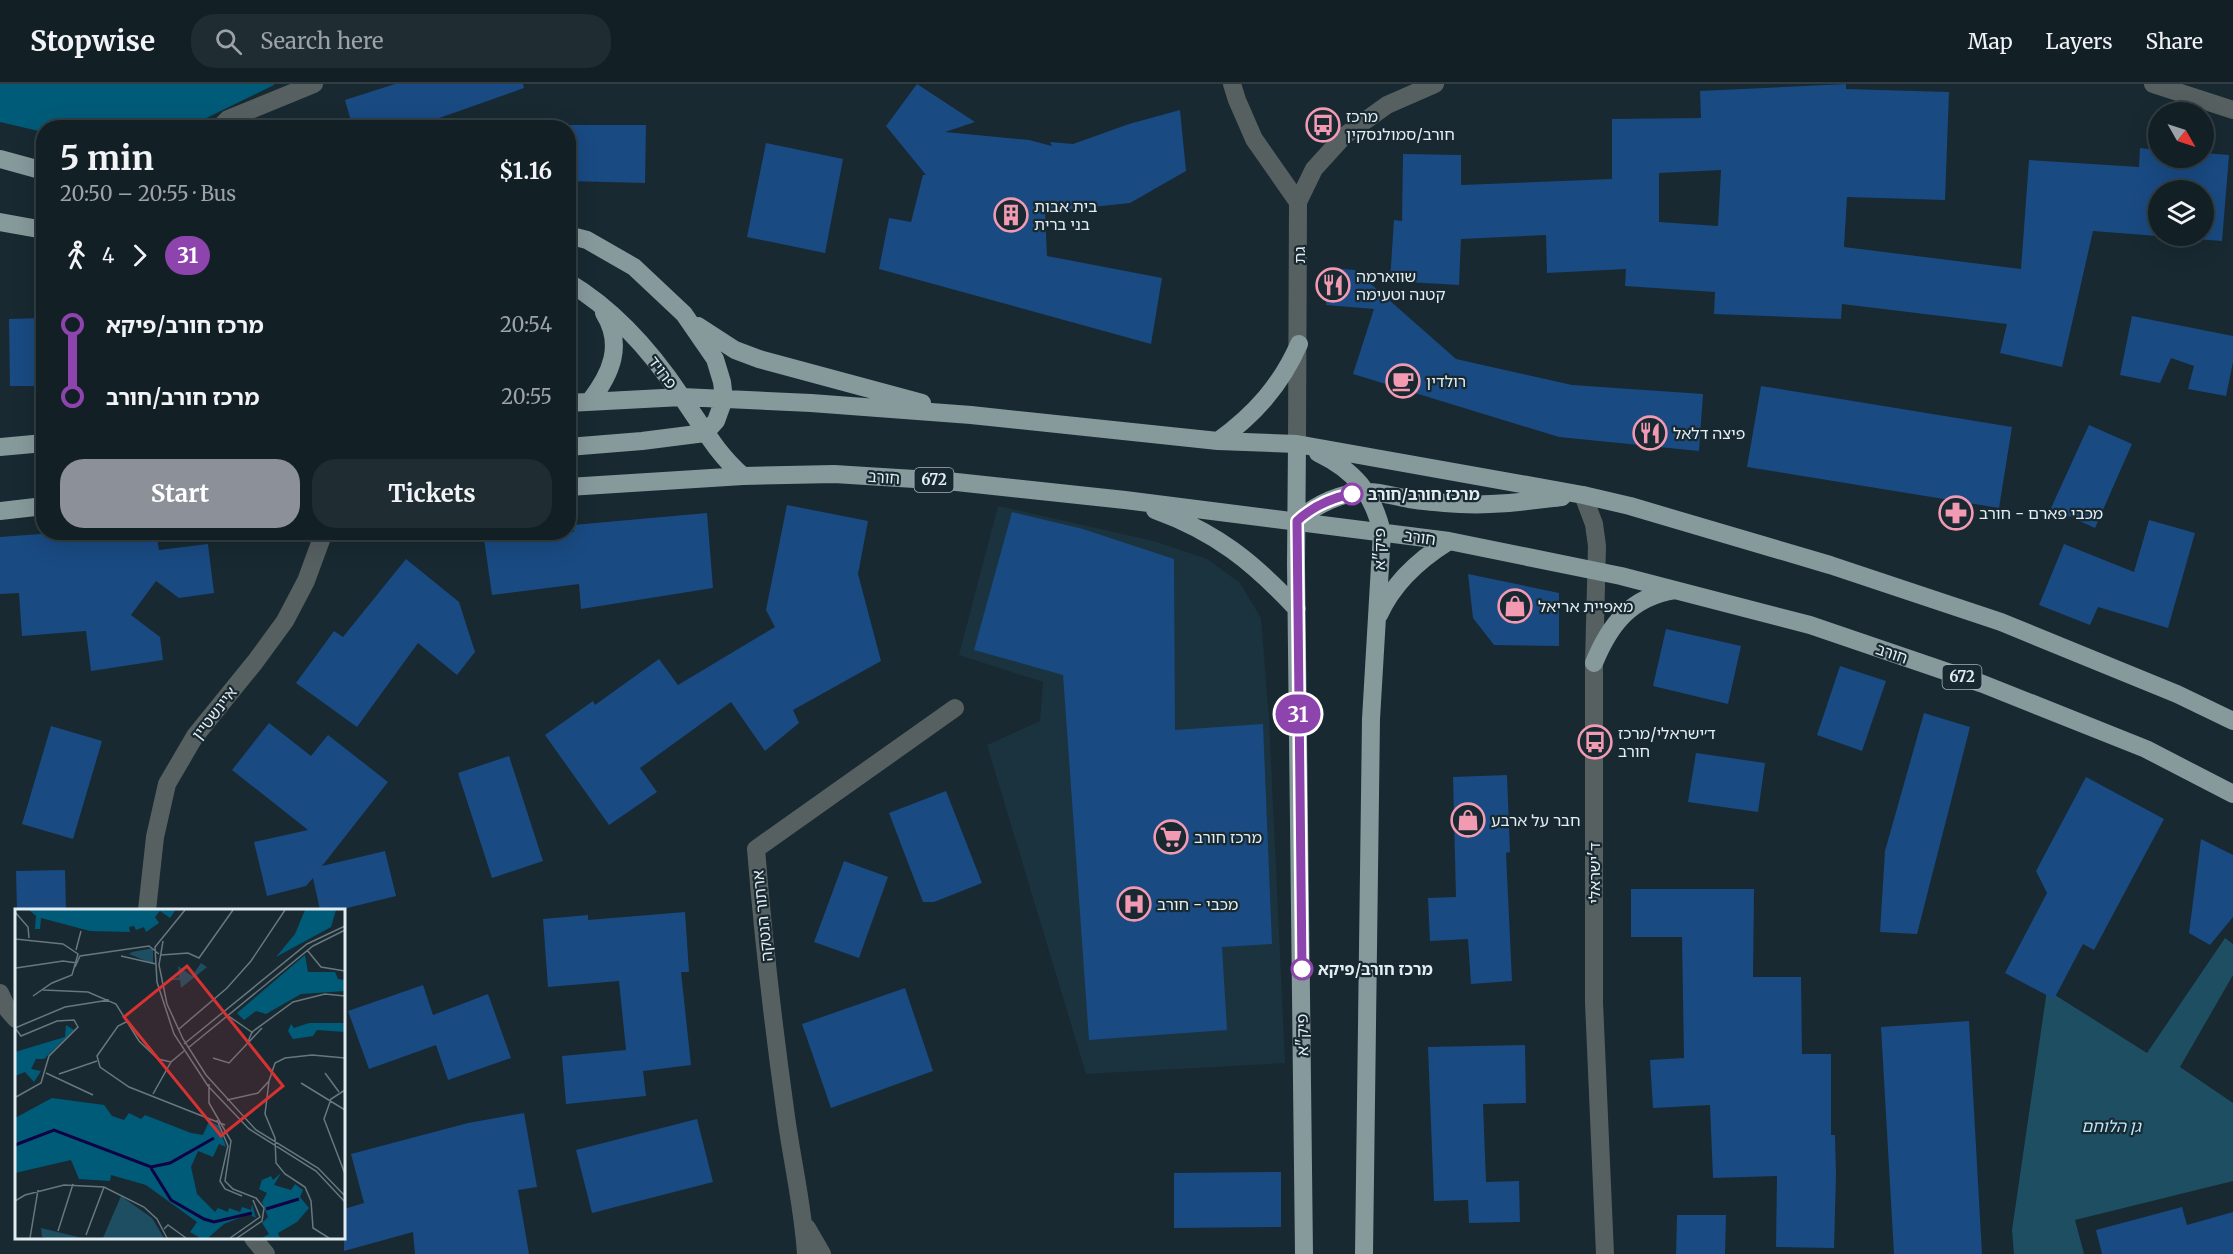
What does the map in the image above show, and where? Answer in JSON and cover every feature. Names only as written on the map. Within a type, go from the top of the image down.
[{"type":"main road","points":[[0,159],[36,169]]},
{"type":"main road","points":[[0,222],[36,229]]},
{"type":"main road","points":[[576,237],[587,240],[634,267],[684,314],[735,350],[759,359],[971,415]]},
{"type":"main road","name":"פרויד","points":[[576,287],[596,299],[638,340],[682,397],[718,452],[742,476]]},
{"type":"main road","points":[[590,401],[610,370],[615,342],[610,324],[596,299]]},
{"type":"main road","points":[[576,446],[705,433],[716,421],[724,399],[722,382],[715,359],[684,314]]},
{"type":"main road","points":[[1218,441],[1249,418],[1262,403],[1289,366],[1299,344]]},
{"type":"main road","points":[[576,402],[682,397],[811,403],[971,415],[1218,441],[1297,444],[1583,495],[1630,506],[1830,564],[2001,622],[2178,694],[2233,721]]},
{"type":"main road","points":[[0,447],[36,444]]},
{"type":"main road","name":"פיק\"א","points":[[1304,1254],[1297,444],[1330,458],[1344,468],[1367,492],[1374,504],[1382,532],[1371,719],[1364,1254]]},
{"type":"main road","name":"חורב","points":[[576,486],[742,476],[834,474],[947,481],[1125,500],[1449,541],[1597,570],[1810,625],[1983,684],[2146,749],[2233,794]]},
{"type":"main road","points":[[1297,521],[1323,503],[1345,495],[1367,492],[1421,501],[1462,504],[1501,504],[1583,495]]},
{"type":"main road","points":[[1125,500],[1171,516],[1222,542],[1258,569],[1297,609]]},
{"type":"main road","points":[[0,511],[36,507]]},
{"type":"main road","points":[[1376,622],[1398,583],[1418,563],[1449,541]]},
{"type":"main road","points":[[1594,663],[1602,643],[1621,616],[1650,596],[1679,590]]},
{"type":"street","points":[[227,120],[314,84]]},
{"type":"street","points":[[1232,84],[1254,139],[1298,202],[1314,169],[1344,136],[1387,105],[1435,84]]},
{"type":"street","points":[[2153,84],[2233,110]]},
{"type":"street","name":"גת","points":[[1297,444],[1298,202]]},
{"type":"street","name":"ד'ישראלי","points":[[1583,495],[1594,524],[1597,570],[1594,663],[1594,1002],[1605,1254]]},
{"type":"street","name":"איינשטיין","points":[[147,909],[155,837],[167,784],[195,736],[285,621],[306,581],[321,540]]},
{"type":"street","name":"ארתור הנטקה","points":[[806,1254],[804,1224],[785,1110],[756,849],[955,708]]},
{"type":"street","points":[[0,993],[8,1010],[15,1018]]},
{"type":"street","name":"ארתור הנטקה","points":[[804,1224],[822,1254]]},
{"type":"street","points":[[254,1239],[266,1254]]},
{"type":"shaded area","points":[[0,84],[274,84],[202,120],[36,120],[36,130],[0,122]]},
{"type":"shaded area","name":"מרכז חורב","points":[[998,506],[1154,541],[1207,559],[1240,583],[1261,618],[1269,718],[1285,1063],[1086,1074],[987,745],[1040,721],[1043,682],[959,655]]},
{"type":"green space","name":"גן הלוחם","points":[[2225,938],[2233,944],[2233,975],[2180,1067],[2233,1103],[2233,1181],[2075,1220],[2084,1254],[2014,1254],[2012,1230],[2047,990],[2147,1053]]},
{"type":"building","points":[[395,84],[523,84],[524,88],[434,120],[351,120],[345,100]]},
{"type":"building","name":"בית אבות בני ברית","points":[[917,84],[975,122],[945,132],[1029,140],[1052,146],[1050,142],[1073,144],[1129,124],[1180,110],[1186,171],[1130,203],[1045,212],[1047,256],[1162,278],[1151,344],[879,269],[889,218],[911,222],[923,175],[926,175],[886,126]]},
{"type":"building","points":[[1846,84],[1846,89],[1949,92],[1945,200],[1847,197],[1844,247],[2021,269],[2029,160],[2139,167],[2140,148],[2148,149],[2148,168],[2214,168],[2214,154],[2229,155],[2222,241],[2214,240],[2214,180],[2148,180],[2148,235],[2093,231],[2062,367],[2000,353],[2007,324],[1842,304],[1841,319],[1714,314],[1715,292],[1625,286],[1626,269],[1547,273],[1546,235],[1461,239],[1459,285],[1390,281],[1394,220],[1402,221],[1403,154],[1461,155],[1461,185],[1612,179],[1612,119],[1701,118],[1700,91]],"holes":[[[1721,170],[1718,226],[1659,222],[1659,173]]]},
{"type":"building","points":[[576,125],[646,125],[645,183],[576,181]]},
{"type":"building","points":[[766,143],[843,159],[825,253],[747,237]]},
{"type":"building","points":[[1329,268],[1355,270],[1456,359],[1572,385],[1703,394],[1699,451],[1559,437],[1353,374],[1374,309],[1326,305]]},
{"type":"building","points":[[2132,316],[2233,336],[2233,362],[2226,396],[2188,389],[2194,366],[2171,358],[2160,383],[2120,375]]},
{"type":"building","points":[[36,318],[36,386],[10,386],[9,319]]},
{"type":"building","points":[[1761,386],[2012,427],[1999,508],[1747,467]]},
{"type":"building","points":[[2089,425],[2132,444],[2095,528],[2051,508]]},
{"type":"building","points":[[787,505],[868,521],[858,574],[881,661],[793,710],[799,723],[765,751],[731,702],[640,768],[657,792],[609,825],[545,735],[593,701],[595,705],[659,659],[678,685],[775,627],[766,610]]},
{"type":"building","name":"מרכז חורב","points":[[1012,512],[1083,529],[1174,559],[1175,730],[1263,724],[1272,944],[1222,947],[1227,1030],[1089,1040],[1063,675],[974,650]]},
{"type":"building","points":[[707,513],[713,588],[581,609],[579,584],[492,595],[484,540],[576,540],[576,525]]},
{"type":"building","points":[[2149,520],[2195,533],[2168,628],[2098,607],[2090,625],[2039,605],[2064,544],[2134,572]]},
{"type":"building","points":[[36,534],[36,540],[157,540],[159,550],[208,544],[214,593],[179,598],[156,581],[131,615],[160,637],[163,660],[91,671],[86,631],[22,636],[19,593],[0,594],[0,537]]},
{"type":"building","points":[[406,559],[459,602],[475,652],[457,675],[418,643],[357,727],[296,683],[334,631],[343,637]]},
{"type":"building","name":"מאפיית אריאל","points":[[1468,574],[1559,593],[1559,646],[1494,645],[1473,618]]},
{"type":"building","points":[[1666,629],[1741,646],[1728,704],[1653,686]]},
{"type":"building","points":[[1840,666],[1886,681],[1862,751],[1817,735]]},
{"type":"building","points":[[1924,713],[1970,727],[1917,934],[1880,932],[1885,851]]},
{"type":"building","points":[[269,723],[311,756],[328,735],[388,782],[322,866],[385,851],[396,896],[343,909],[320,909],[313,878],[306,886],[267,896],[254,842],[308,830],[232,770]]},
{"type":"building","points":[[51,726],[102,741],[73,839],[22,824]]},
{"type":"building","points":[[1696,753],[1765,763],[1758,812],[1688,802]]},
{"type":"building","points":[[509,756],[543,861],[492,878],[458,773]]},
{"type":"building","points":[[1507,775],[1510,852],[1506,853],[1512,981],[1471,984],[1468,939],[1430,941],[1428,898],[1456,897],[1453,777]]},
{"type":"building","points":[[2086,777],[2164,819],[2094,950],[2083,944],[2054,999],[2005,973],[2047,893],[2036,871]]},
{"type":"building","points":[[946,791],[982,883],[934,902],[923,902],[889,813]]},
{"type":"building","points":[[2201,839],[2233,855],[2233,917],[2210,945],[2189,933]]},
{"type":"building","points":[[844,861],[888,877],[859,958],[814,942]]},
{"type":"building","points":[[65,870],[66,909],[17,909],[16,871]]},
{"type":"building","points":[[1631,889],[1754,889],[1753,977],[1801,977],[1802,1054],[1831,1054],[1831,1135],[1835,1135],[1836,1174],[1834,1248],[1776,1247],[1777,1176],[1713,1178],[1710,1105],[1653,1108],[1650,1060],[1684,1058],[1682,937],[1631,937]]},
{"type":"building","points":[[685,912],[689,972],[681,972],[691,1065],[643,1071],[646,1096],[566,1104],[562,1056],[626,1050],[619,981],[548,987],[543,919],[588,915],[588,920]]},
{"type":"building","points":[[423,985],[433,1015],[488,994],[511,1058],[448,1080],[436,1045],[369,1069],[348,1011]]},
{"type":"building","points":[[905,988],[933,1071],[831,1108],[802,1024]]},
{"type":"building","points":[[1969,1021],[1982,1254],[1894,1254],[1881,1027]]},
{"type":"building","points":[[1525,1045],[1526,1103],[1483,1104],[1486,1182],[1519,1181],[1520,1222],[1469,1223],[1468,1200],[1434,1201],[1428,1047]]},
{"type":"building","points":[[524,1113],[537,1187],[518,1190],[529,1254],[415,1254],[413,1232],[344,1251],[345,1209],[364,1203],[351,1154],[468,1123]]},
{"type":"building","points":[[697,1119],[713,1182],[592,1213],[576,1150]]},
{"type":"building","points":[[1281,1172],[1281,1227],[1174,1228],[1174,1173]]},
{"type":"building","points":[[2182,1207],[2187,1225],[2233,1212],[2233,1254],[2102,1254],[2096,1230]]},
{"type":"building","points":[[1677,1215],[1726,1215],[1725,1254],[1676,1254]]},
{"type":"bus line","name":"31","points":[[1302,969],[1297,521],[1323,503],[1352,494]]},
{"type":"place","name":"מרכז חורב/סמולנסקין","points":[[1323,125]]},
{"type":"place","name":"בית אבות בני ברית","points":[[1011,215]]},
{"type":"place","name":"שווארמה קטנה וטעימה","points":[[1333,285]]},
{"type":"place","name":"רולדין","points":[[1403,381]]},
{"type":"place","name":"פיצה דלאל","points":[[1650,433]]},
{"type":"place","name":"מרכז חורב/חורב","points":[[1352,494]]},
{"type":"place","name":"מכבי פארם - חורב","points":[[1956,513]]},
{"type":"place","name":"מאפיית אריאל","points":[[1515,606]]},
{"type":"place","name":"ד׳ישראלי/מרכז חורב","points":[[1595,742]]},
{"type":"place","name":"חבר על ארבע","points":[[1468,820]]},
{"type":"place","name":"מרכז חורב","points":[[1171,837]]},
{"type":"place","name":"מכבי - חורב","points":[[1134,904]]},
{"type":"place","name":"מרכז חורב/פיקא","points":[[1302,969]]}]
